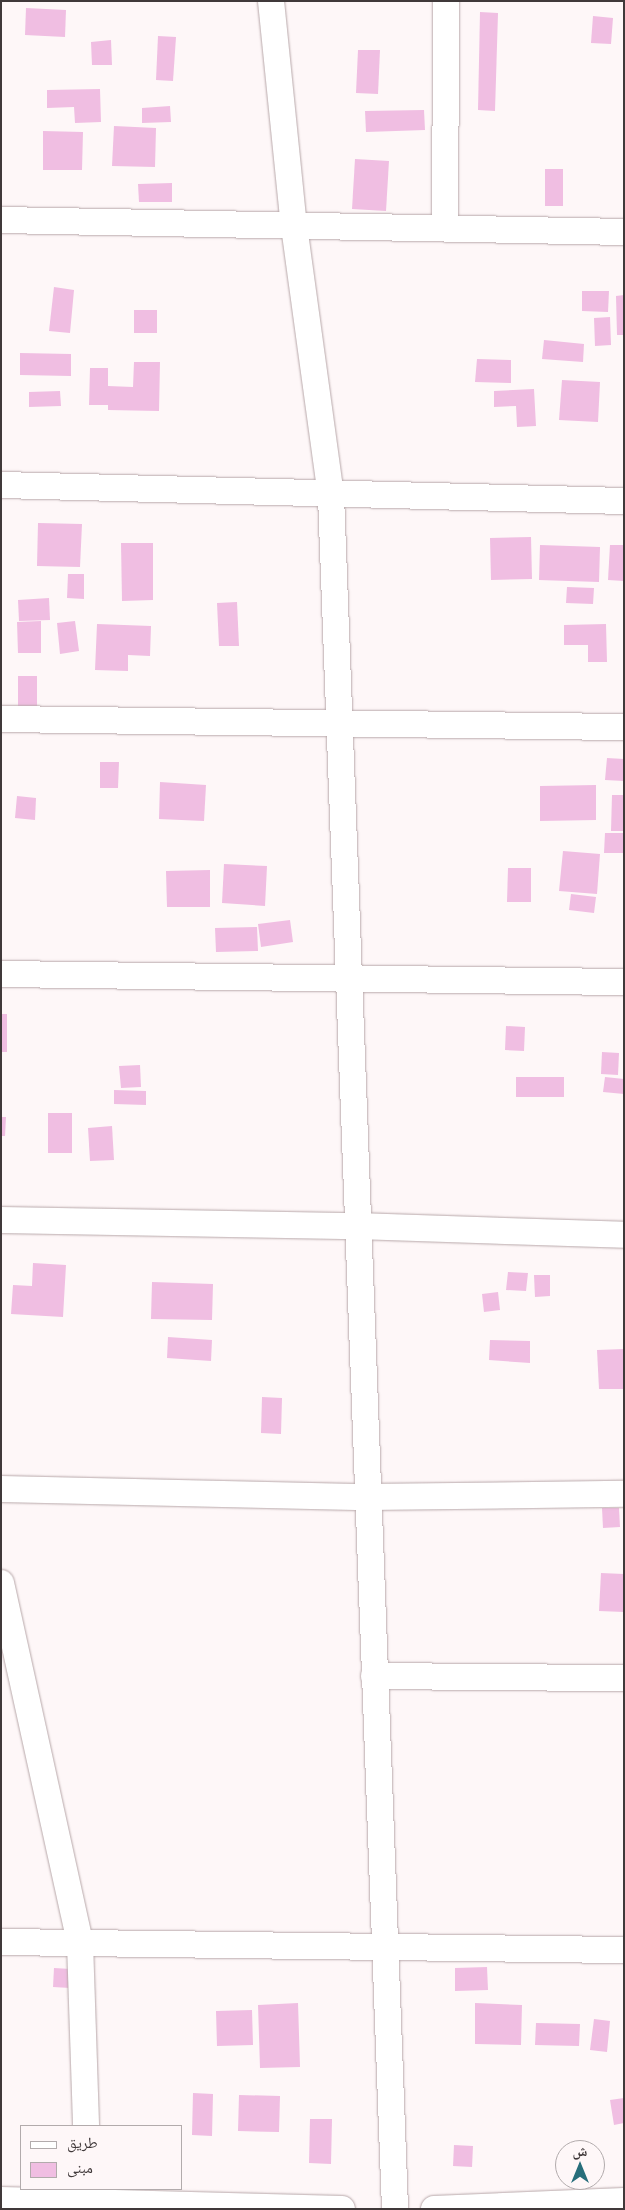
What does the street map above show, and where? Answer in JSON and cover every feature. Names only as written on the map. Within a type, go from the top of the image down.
[{"type":"street","points":[[271,1],[294,226],[331,496],[338,725],[395,2209]]},
{"type":"street","points":[[445,226],[446,1]]},
{"type":"street","points":[[1,220],[294,226],[445,226],[624,232]]},
{"type":"street","points":[[1,485],[331,496],[624,501]]},
{"type":"street","points":[[1,719],[338,725],[624,727]]},
{"type":"street","points":[[1,974],[348,980],[624,982]]},
{"type":"street","points":[[1,1220],[357,1226],[624,1235]]},
{"type":"street","points":[[1,1489],[367,1497],[624,1494]]},
{"type":"street","points":[[1,1583],[80,1943],[86,2125]]},
{"type":"street","points":[[374,1676],[624,1678]]},
{"type":"street","points":[[1,1942],[384,1946],[471,1950],[624,1950]]},
{"type":"street","points":[[1,2200],[89,2199],[342,2209]]},
{"type":"street","points":[[434,2209],[624,2201]]},
{"type":"building","points":[[26,8],[66,10],[65,37],[25,35]]},
{"type":"building","points":[[480,12],[498,13],[495,111],[478,110]]},
{"type":"building","points":[[593,16],[613,18],[611,44],[591,43]]},
{"type":"building","points":[[158,36],[176,37],[173,81],[156,80]]},
{"type":"building","points":[[111,40],[112,65],[92,65],[91,42]]},
{"type":"building","points":[[358,50],[380,50],[378,94],[356,93]]},
{"type":"building","points":[[100,89],[101,122],[75,123],[74,107],[47,108],[47,90]]},
{"type":"building","points":[[170,106],[171,122],[142,123],[142,108]]},
{"type":"building","points":[[424,110],[425,130],[366,132],[365,111]]},
{"type":"building","points":[[114,126],[156,128],[155,167],[112,166]]},
{"type":"building","points":[[43,131],[83,132],[82,170],[43,170]]},
{"type":"building","points":[[355,159],[389,161],[386,211],[352,209]]},
{"type":"building","points":[[545,169],[563,169],[563,206],[545,206]]},
{"type":"building","points":[[172,183],[172,202],[139,202],[138,184]]},
{"type":"building","points":[[54,287],[74,290],[70,333],[49,331]]},
{"type":"building","points":[[582,291],[609,291],[608,312],[582,311]]},
{"type":"building","points":[[624,295],[624,335],[617,335],[616,296]]},
{"type":"building","points":[[134,310],[157,310],[157,333],[134,333]]},
{"type":"building","points":[[610,317],[611,345],[595,346],[594,318]]},
{"type":"building","points":[[544,340],[584,344],[583,362],[542,359]]},
{"type":"building","points":[[20,353],[71,354],[71,376],[20,375]]},
{"type":"building","points":[[477,359],[511,360],[511,383],[475,382]]},
{"type":"building","points":[[134,362],[160,362],[159,411],[108,410],[108,405],[89,405],[90,368],[108,368],[108,386],[133,387]]},
{"type":"building","points":[[562,380],[600,382],[598,422],[559,420]]},
{"type":"building","points":[[534,389],[536,426],[517,427],[516,406],[494,407],[494,391]]},
{"type":"building","points":[[60,391],[61,406],[29,407],[29,392]]},
{"type":"building","points":[[38,523],[82,524],[80,567],[37,566]]},
{"type":"building","points":[[531,537],[532,579],[491,580],[490,538]]},
{"type":"building","points":[[121,543],[153,543],[153,600],[122,601]]},
{"type":"building","points":[[540,545],[600,547],[599,582],[539,580]]},
{"type":"building","points":[[610,545],[624,545],[624,581],[608,580]]},
{"type":"building","points":[[68,574],[84,574],[84,599],[67,598]]},
{"type":"building","points":[[567,587],[594,588],[593,604],[566,603]]},
{"type":"building","points":[[49,598],[50,620],[19,621],[18,600]]},
{"type":"building","points":[[237,602],[239,646],[219,646],[217,603]]},
{"type":"building","points":[[41,621],[41,653],[18,653],[17,622]]},
{"type":"building","points":[[75,621],[79,651],[60,654],[57,623]]},
{"type":"building","points":[[97,624],[151,626],[150,656],[128,655],[128,671],[95,670]]},
{"type":"building","points":[[606,624],[607,662],[588,662],[588,645],[564,645],[564,625]]},
{"type":"building","points":[[18,676],[37,676],[37,706],[18,706]]},
{"type":"building","points":[[607,758],[624,759],[624,781],[605,780]]},
{"type":"building","points":[[100,762],[119,762],[118,788],[100,788]]},
{"type":"building","points":[[160,782],[206,785],[204,821],[159,819]]},
{"type":"building","points":[[596,785],[596,820],[540,821],[540,786]]},
{"type":"building","points":[[612,795],[624,795],[624,831],[611,831]]},
{"type":"building","points":[[17,796],[36,798],[35,820],[15,818]]},
{"type":"building","points":[[605,833],[624,833],[624,853],[604,853]]},
{"type":"building","points":[[563,851],[600,854],[597,894],[559,891]]},
{"type":"building","points":[[224,864],[267,866],[265,906],[222,903]]},
{"type":"building","points":[[508,868],[531,868],[531,902],[507,902]]},
{"type":"building","points":[[210,870],[210,907],[167,907],[166,871]]},
{"type":"building","points":[[571,894],[596,897],[594,913],[569,910]]},
{"type":"building","points":[[290,920],[293,942],[261,947],[258,924]]},
{"type":"building","points":[[257,927],[258,951],[216,952],[215,928]]},
{"type":"building","points":[[1,1014],[7,1014],[7,1052],[1,1052]]},
{"type":"building","points":[[506,1026],[525,1027],[524,1051],[505,1050]]},
{"type":"building","points":[[602,1052],[619,1053],[618,1075],[601,1074]]},
{"type":"building","points":[[140,1065],[141,1087],[121,1088],[119,1066]]},
{"type":"building","points":[[516,1077],[564,1077],[564,1097],[516,1097]]},
{"type":"building","points":[[605,1077],[624,1079],[624,1094],[603,1092]]},
{"type":"building","points":[[114,1090],[146,1091],[146,1105],[114,1104]]},
{"type":"building","points":[[48,1113],[72,1113],[72,1153],[48,1153]]},
{"type":"building","points":[[1,1117],[6,1117],[5,1136],[1,1136]]},
{"type":"building","points":[[112,1126],[114,1160],[90,1161],[88,1128]]},
{"type":"building","points":[[33,1263],[66,1265],[63,1317],[11,1314],[13,1285],[32,1286]]},
{"type":"building","points":[[508,1272],[528,1273],[526,1291],[506,1290]]},
{"type":"building","points":[[534,1275],[550,1275],[550,1296],[535,1297]]},
{"type":"building","points":[[152,1282],[213,1284],[212,1320],[151,1319]]},
{"type":"building","points":[[498,1292],[500,1310],[484,1312],[482,1294]]},
{"type":"building","points":[[168,1337],[212,1340],[211,1361],[167,1358]]},
{"type":"building","points":[[490,1340],[530,1341],[530,1363],[489,1360]]},
{"type":"building","points":[[624,1349],[624,1389],[599,1389],[597,1350]]},
{"type":"building","points":[[262,1397],[282,1398],[281,1434],[261,1433]]},
{"type":"building","points":[[602,1508],[619,1508],[620,1527],[603,1528]]},
{"type":"building","points":[[601,1573],[624,1574],[624,1612],[599,1611]]},
{"type":"building","points":[[487,1967],[488,1990],[455,1991],[455,1968]]},
{"type":"building","points":[[54,1968],[71,1969],[70,1988],[53,1987]]},
{"type":"building","points":[[298,2003],[300,2067],[260,2068],[258,2005]]},
{"type":"building","points":[[475,2003],[522,2005],[521,2045],[475,2044]]},
{"type":"building","points":[[252,2010],[253,2045],[217,2046],[216,2011]]},
{"type":"building","points":[[594,2019],[610,2021],[607,2052],[590,2050]]},
{"type":"building","points":[[536,2023],[580,2024],[579,2046],[535,2045]]},
{"type":"building","points":[[193,2093],[213,2094],[212,2136],[192,2135]]},
{"type":"building","points":[[239,2095],[280,2096],[279,2132],[238,2131]]},
{"type":"building","points":[[624,2098],[624,2123],[614,2125],[610,2100]]},
{"type":"building","points":[[310,2119],[332,2119],[331,2164],[309,2163]]},
{"type":"building","points":[[454,2145],[473,2146],[472,2167],[453,2166]]}]
